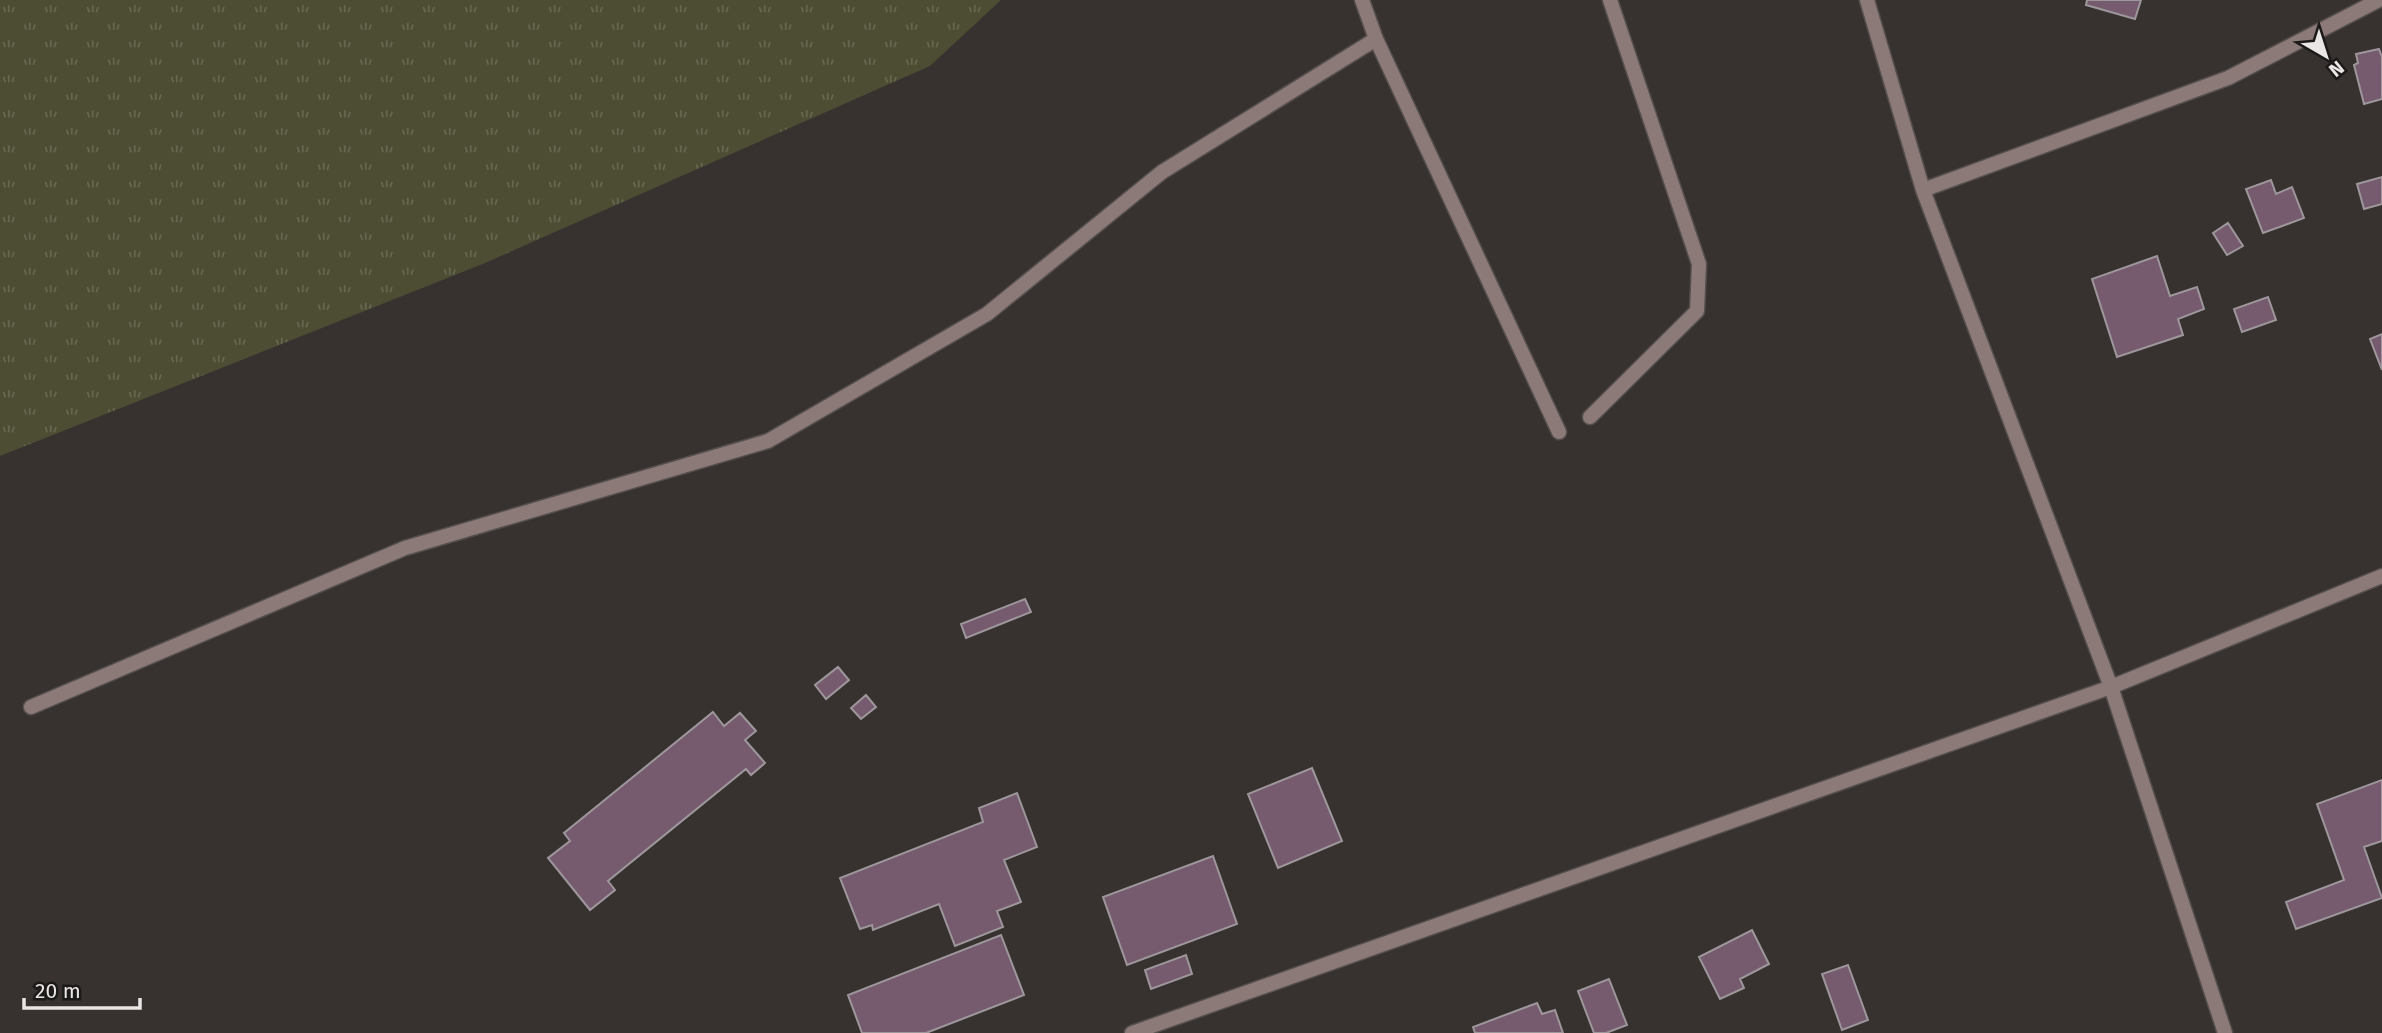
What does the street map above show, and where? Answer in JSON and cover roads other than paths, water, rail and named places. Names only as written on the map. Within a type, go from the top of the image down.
[{"type":"street","points":[[1363,0],[1376,39],[1559,432]]},
{"type":"street","points":[[1590,417],[1697,311],[1699,276],[1699,264],[1610,0]]},
{"type":"street","points":[[1867,0],[1923,190],[2111,687],[2225,1033]]},
{"type":"street","points":[[1923,190],[2228,78],[2379,0]]},
{"type":"street","points":[[32,707],[405,548],[768,441],[987,314],[1162,172],[1376,39]]},
{"type":"street","points":[[1132,1033],[2111,687],[2382,576]]}]
